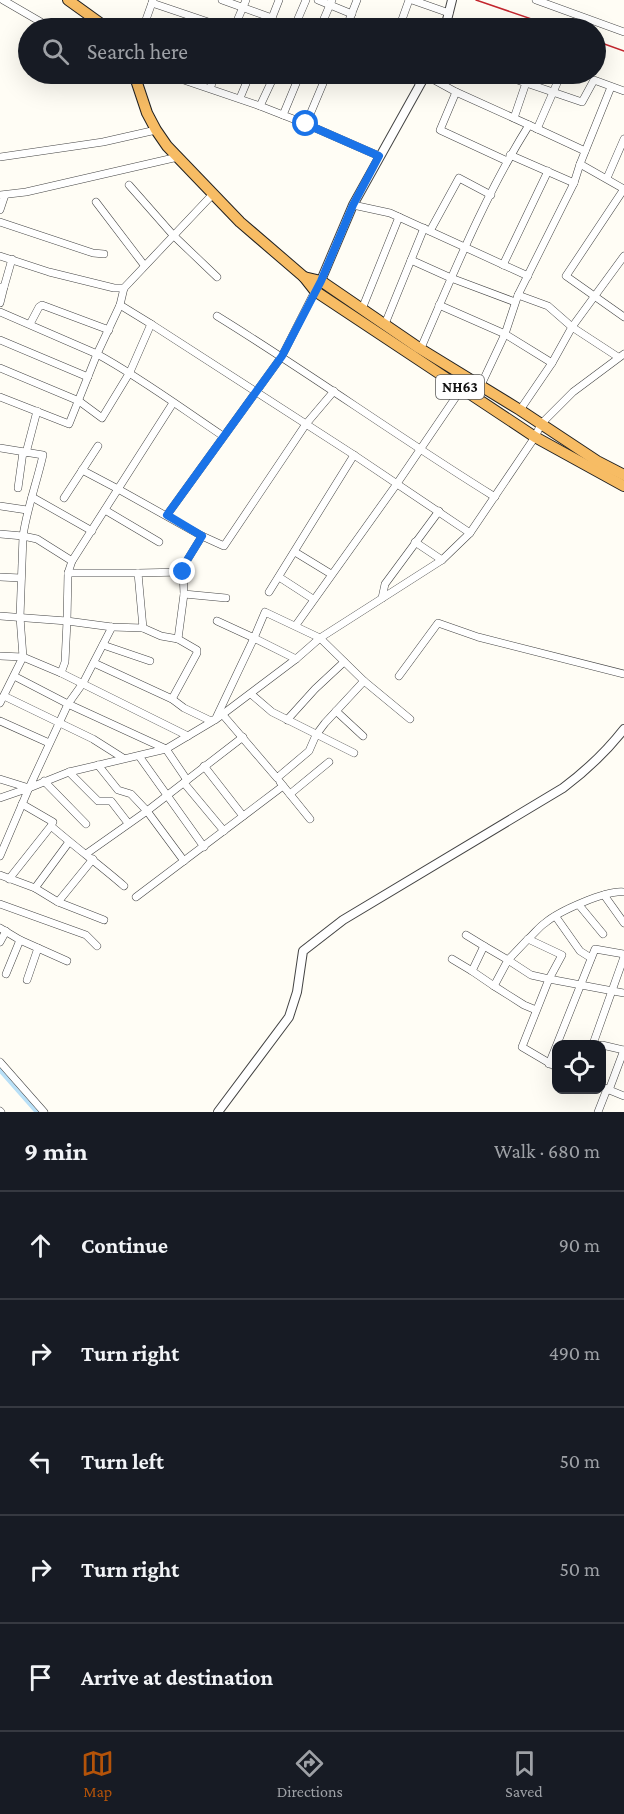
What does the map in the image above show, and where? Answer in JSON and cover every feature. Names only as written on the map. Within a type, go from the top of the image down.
[{"type":"highway","points":[[72,1],[94,18]]},
{"type":"highway","name":"NH63","points":[[137,84],[147,113],[156,130],[178,158],[240,222],[304,277],[536,437],[624,486]]},
{"type":"highway","name":"NH63","points":[[318,286],[362,309],[597,461],[624,475]]},
{"type":"street","points":[[3,0],[33,18]]},
{"type":"street","points":[[222,0],[272,18],[279,0]]},
{"type":"street","points":[[238,18],[246,0]]},
{"type":"street","points":[[298,18],[306,0]]},
{"type":"street","points":[[318,0],[331,2],[352,14]]},
{"type":"street","points":[[351,18],[357,0]]},
{"type":"street","points":[[403,18],[410,0],[449,13]]},
{"type":"street","points":[[448,18],[452,0]]},
{"type":"street","points":[[536,0],[586,18]]},
{"type":"street","points":[[147,18],[153,1],[199,18]]},
{"type":"street","points":[[324,18],[331,2]]},
{"type":"street","points":[[606,25],[624,32]]},
{"type":"street","points":[[197,84],[306,124],[379,156]]},
{"type":"street","points":[[210,88],[212,84]]},
{"type":"street","points":[[240,98],[246,84]]},
{"type":"street","points":[[260,106],[270,84]]},
{"type":"street","points":[[283,115],[296,84]]},
{"type":"street","points":[[306,124],[323,84]]},
{"type":"street","points":[[167,515],[282,356],[318,286],[353,205],[420,84]]},
{"type":"street","points":[[439,84],[585,151]]},
{"type":"street","points":[[514,118],[526,84]]},
{"type":"street","points":[[529,84],[582,102],[592,84]]},
{"type":"street","points":[[537,129],[558,84]]},
{"type":"street","points":[[604,84],[624,92]]},
{"type":"street","points":[[481,385],[505,334],[517,298],[574,183],[611,87]]},
{"type":"street","points":[[456,92],[440,130],[574,183]]},
{"type":"street","points":[[421,348],[490,195],[508,158],[529,125]]},
{"type":"street","points":[[0,157],[103,142],[156,130]]},
{"type":"street","points":[[607,178],[624,139]]},
{"type":"street","points":[[0,210],[2,195],[26,192],[178,158]]},
{"type":"street","points":[[580,164],[624,189],[566,276],[624,317]]},
{"type":"street","points":[[503,265],[548,171]]},
{"type":"street","points":[[385,324],[411,260],[427,229],[459,178],[490,195]]},
{"type":"street","points":[[129,185],[173,235],[217,277]]},
{"type":"street","points":[[0,397],[69,424],[97,354],[120,305],[124,288],[213,194]]},
{"type":"street","points":[[96,202],[144,265]]},
{"type":"street","points":[[353,205],[390,213],[528,276]]},
{"type":"street","points":[[362,309],[399,217]]},
{"type":"street","points":[[0,222],[104,254]]},
{"type":"street","points":[[0,256],[60,275],[114,288],[124,288]]},
{"type":"street","points":[[520,410],[552,363],[572,327],[624,256]]},
{"type":"street","points":[[0,303],[2,287],[12,260]]},
{"type":"street","points":[[0,798],[69,772],[166,749],[223,715],[320,638],[441,560],[470,534],[536,437],[541,424],[577,389],[621,356],[572,327],[548,306],[451,278],[411,260]]},
{"type":"street","points":[[617,267],[624,272]]},
{"type":"street","points":[[30,324],[42,305],[109,330]]},
{"type":"street","points":[[120,305],[354,454],[470,534]]},
{"type":"street","points":[[439,305],[505,334],[552,363]]},
{"type":"street","points":[[0,312],[97,354],[130,372],[223,436]]},
{"type":"street","points":[[217,316],[282,356],[420,451],[495,497]]},
{"type":"street","points":[[0,368],[79,401],[102,418],[130,372],[151,324]]},
{"type":"street","points":[[0,340],[88,377]]},
{"type":"street","points":[[296,625],[462,388]]},
{"type":"street","points":[[82,470],[224,546],[306,424],[334,391]]},
{"type":"street","points":[[61,673],[65,662],[68,573],[72,561],[173,403]]},
{"type":"street","points":[[18,488],[25,452],[37,411]]},
{"type":"street","points":[[64,498],[98,446]]},
{"type":"street","points":[[0,448],[43,454],[27,510],[23,536],[20,617],[23,657],[2,699],[93,739],[123,758]]},
{"type":"street","points":[[269,592],[354,454]]},
{"type":"street","points":[[32,497],[92,531]]},
{"type":"street","points":[[0,506],[27,510]]},
{"type":"street","points":[[105,510],[159,542]]},
{"type":"street","points":[[382,597],[385,584],[439,511]]},
{"type":"street","points":[[0,534],[37,539],[72,561]]},
{"type":"street","points":[[178,639],[184,594],[183,572],[186,562],[202,536]]},
{"type":"street","points":[[415,542],[441,560]]},
{"type":"street","points":[[295,552],[331,574]]},
{"type":"street","points":[[68,573],[183,572]]},
{"type":"street","points":[[138,573],[143,628]]},
{"type":"street","points":[[0,577],[21,578]]},
{"type":"street","points":[[279,577],[313,599]]},
{"type":"street","points":[[184,594],[226,597]]},
{"type":"street","points":[[214,721],[265,612],[320,638],[364,681],[410,719]]},
{"type":"street","points":[[0,616],[143,628],[160,636],[178,639],[195,648],[197,654],[172,699]]},
{"type":"street","points":[[217,621],[296,659]]},
{"type":"street","points":[[399,676],[438,623],[478,637],[624,674]]},
{"type":"street","points":[[0,856],[68,704],[83,683],[112,627]]},
{"type":"street","points":[[103,645],[150,661]]},
{"type":"street","points":[[0,656],[23,657],[61,673],[188,736]]},
{"type":"street","points":[[287,720],[344,662]]},
{"type":"street","points":[[94,663],[214,721]]},
{"type":"street","points":[[14,676],[68,704],[166,749],[185,781],[224,831]]},
{"type":"street","points":[[277,778],[309,751],[316,735],[364,681]]},
{"type":"street","points":[[0,684],[9,684]]},
{"type":"street","points":[[251,694],[272,712],[354,753]]},
{"type":"street","points":[[336,711],[363,736]]},
{"type":"street","points":[[223,715],[310,819]]},
{"type":"street","points":[[0,721],[49,743]]},
{"type":"street","points":[[218,1112],[289,1017],[297,992],[303,951],[343,920],[563,788],[606,752],[624,729]]},
{"type":"street","points":[[86,854],[128,822],[147,811],[243,737]]},
{"type":"street","points":[[139,756],[204,847]]},
{"type":"street","points":[[290,794],[329,762]]},
{"type":"street","points":[[98,765],[116,788],[131,794],[147,811],[184,861]]},
{"type":"street","points":[[204,766],[243,816]]},
{"type":"street","points":[[69,772],[98,801],[111,801],[128,822]]},
{"type":"street","points":[[0,779],[29,788]]},
{"type":"street","points":[[44,781],[86,824]]},
{"type":"street","points":[[136,897],[283,786]]},
{"type":"street","points":[[22,804],[52,822],[51,826],[124,886]]},
{"type":"street","points":[[9,879],[51,826]]},
{"type":"street","points":[[35,888],[69,842]]},
{"type":"street","points":[[58,902],[93,859]]},
{"type":"street","points":[[0,875],[35,888],[58,902],[104,920]]},
{"type":"street","points":[[494,986],[508,960],[546,922],[604,894],[624,892]]},
{"type":"street","points":[[604,894],[624,923]]},
{"type":"street","points":[[0,904],[86,935],[97,946]]},
{"type":"street","points":[[579,905],[603,934]]},
{"type":"street","points":[[556,917],[580,951],[591,957]]},
{"type":"street","points":[[0,942],[3,930],[66,961]]},
{"type":"street","points":[[466,935],[531,975],[624,993]]},
{"type":"street","points":[[528,939],[562,955],[549,979],[522,1047],[552,1064]]},
{"type":"street","points":[[6,974],[20,940]]},
{"type":"street","points":[[472,971],[484,946]]},
{"type":"street","points":[[27,980],[38,948]]},
{"type":"street","points":[[561,1040],[579,985],[595,949],[624,956],[598,1040]]},
{"type":"street","points":[[452,959],[524,1005],[536,1010]]},
{"type":"street","points":[[606,1046],[624,1050],[621,1068],[606,1089],[624,1096]]},
{"type":"street","points":[[0,1062],[44,1112]]},
{"type":"street","points":[[598,1112],[604,1094]]},
{"type":"waterway","points":[[0,1069],[38,1112]]},
{"type":"railway","points":[[476,0],[529,18]]},
{"type":"railway","points":[[606,45],[624,51]]},
{"type":"route","points":[[183,572],[186,562],[202,536],[167,515],[282,356],[321,281],[353,205],[379,156],[306,124]]}]
